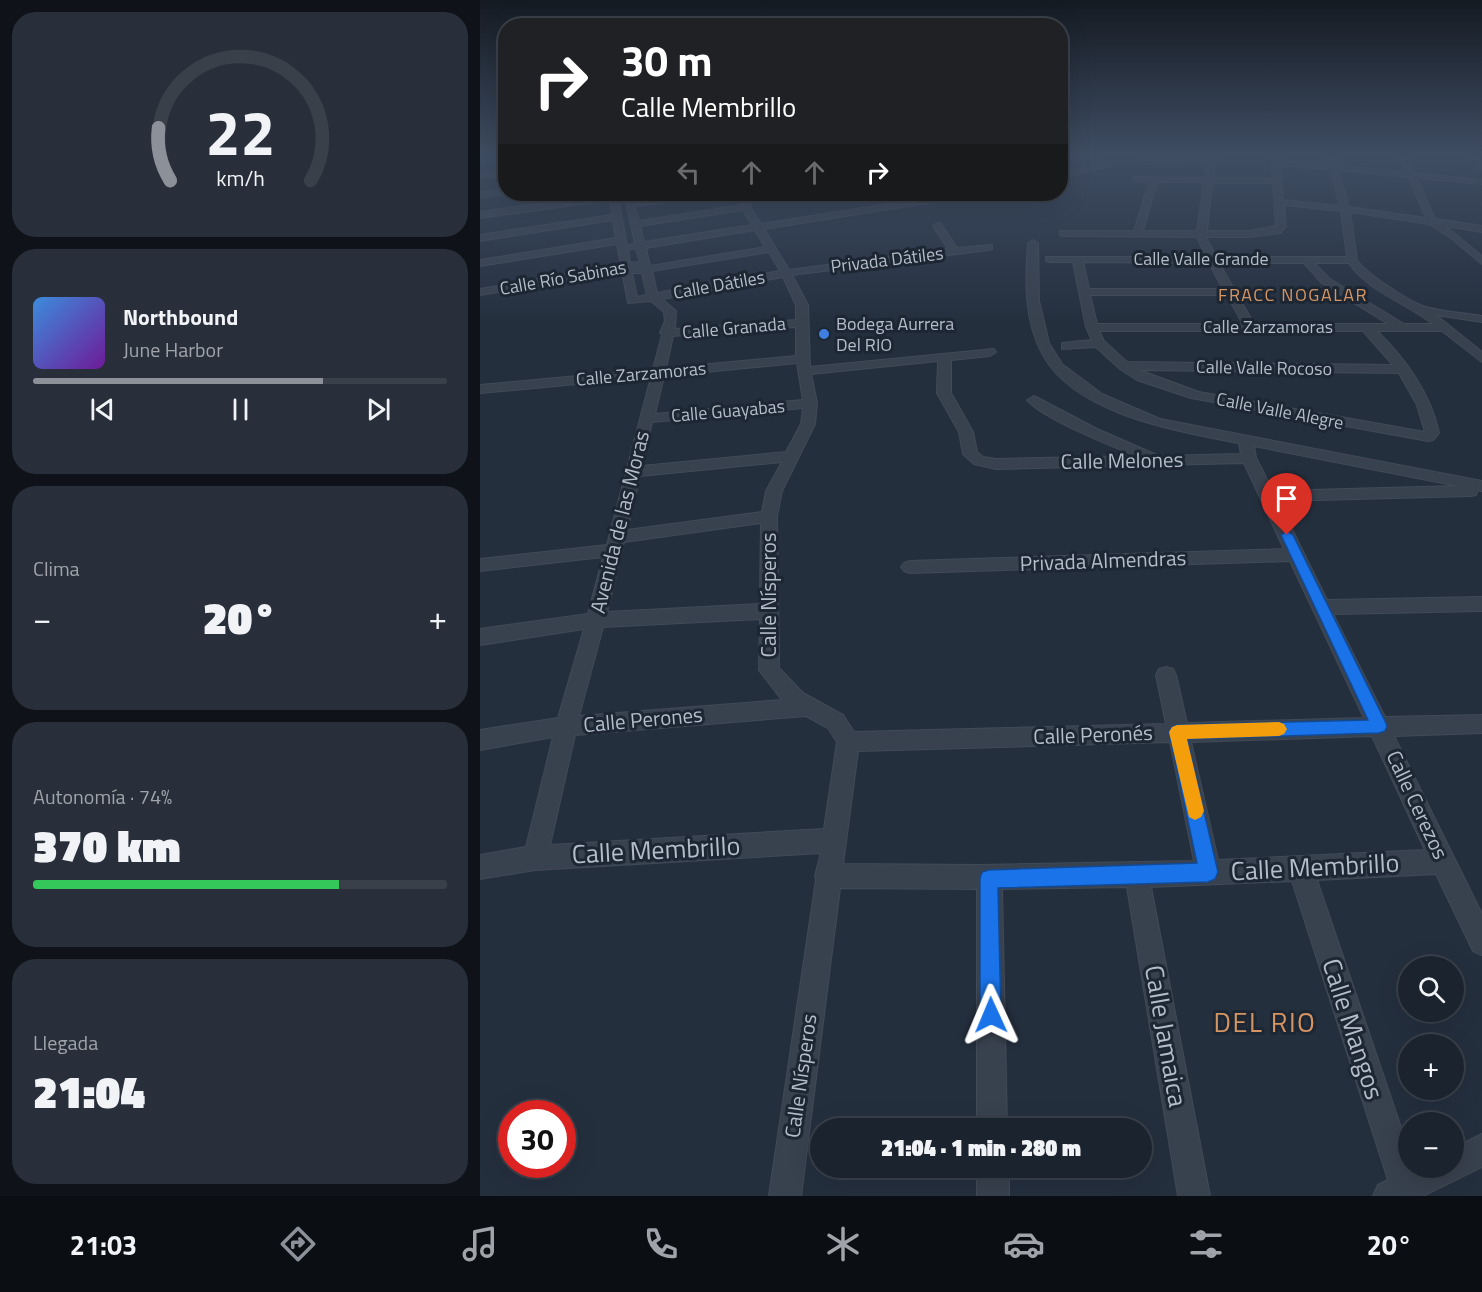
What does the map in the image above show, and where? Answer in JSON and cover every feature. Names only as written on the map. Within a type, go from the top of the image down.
[{"type":"street","points":[[480,215],[508,211]]},
{"type":"street","points":[[616,211],[628,269]]},
{"type":"street","points":[[633,211],[652,297]]},
{"type":"street","points":[[636,224],[697,211]]},
{"type":"street","name":"Calle Nísperos","points":[[751,211],[757,227],[786,273],[802,305],[803,365],[810,403],[808,424],[774,491],[769,516],[769,670],[782,687],[807,707],[824,713],[838,724],[848,742],[827,876],[784,1196]]},
{"type":"street","points":[[480,263],[623,244],[641,245],[860,211]]},
{"type":"street","points":[[1138,233],[1145,211]]},
{"type":"street","points":[[1204,211],[1201,233],[1204,245],[1250,327]]},
{"type":"street","points":[[1063,233],[1264,233],[1277,231],[1281,227],[1280,211]]},
{"type":"street","points":[[1345,211],[1352,260],[1357,268],[1422,310],[1482,358]]},
{"type":"street","points":[[1357,211],[1482,229]]},
{"type":"street","points":[[1427,211],[1432,222],[1454,236],[1482,261]]},
{"type":"street","points":[[480,238],[617,217]]},
{"type":"street","points":[[938,226],[954,251]]},
{"type":"street","points":[[1033,243],[1031,262],[1034,312],[1050,357],[1061,369],[1095,396],[1139,417],[1247,449],[1482,486]]},
{"type":"street","name":"Privada Dátiles","points":[[786,273],[988,247]]},
{"type":"street","name":"Calle Río Sabinas","points":[[480,292],[771,249]]},
{"type":"street","name":"Calle Valle Grande","points":[[1050,259],[1352,260]]},
{"type":"street","name":"Calle Valle Alegre","points":[[1077,259],[1092,327],[1099,343],[1124,366],[1142,377],[1196,395],[1412,436],[1428,437],[1432,433],[1431,424],[1403,369],[1394,355],[1365,327]]},
{"type":"street","points":[[1307,260],[1326,281],[1401,328]]},
{"type":"street","name":"Calle Dátiles","points":[[628,269],[632,301],[786,273]]},
{"type":"street","points":[[1084,292],[1231,292]]},
{"type":"street","name":"Avenida de las Moras","points":[[535,858],[566,726],[596,620],[666,333],[671,321],[670,311],[652,297]]},
{"type":"street","points":[[1422,310],[1482,319]]},
{"type":"street","name":"Calle Granada","points":[[666,333],[801,322]]},
{"type":"street","name":"Calle Zarzamoras","points":[[1092,327],[1444,328]]},
{"type":"street","points":[[1066,346],[1099,343]]},
{"type":"street","name":"Calle Zarzamoras","points":[[480,389],[657,372],[944,357],[990,352]]},
{"type":"street","name":"Calle Melones","points":[[944,357],[946,370],[944,393],[966,432],[968,451],[979,462],[996,464],[1163,461],[1247,449]]},
{"type":"street","name":"Calle Valle Rocoso","points":[[1124,366],[1403,369]]},
{"type":"street","points":[[1034,400],[1065,420],[1104,439],[1163,461]]},
{"type":"street","name":"Calle Guayabas","points":[[645,419],[810,403]]},
{"type":"street","name":"Calle Cerezos","points":[[1247,449],[1482,942]]},
{"type":"street","points":[[632,472],[793,456]]},
{"type":"street","points":[[1268,496],[1482,491]]},
{"type":"street","points":[[480,566],[769,516]]},
{"type":"street","name":"Privada Almendras","points":[[910,567],[1297,555]]},
{"type":"street","points":[[1323,607],[1482,604]]},
{"type":"street","points":[[480,637],[596,620],[769,611]]},
{"type":"street","points":[[1166,675],[1208,872]]},
{"type":"street","name":"Calle Perones","points":[[480,740],[566,726],[807,707]]},
{"type":"street","name":"Calle Peronés","points":[[848,742],[1482,724]]},
{"type":"street","name":"Calle Membrillo","points":[[484,871],[535,858],[833,840]]},
{"type":"street","name":"Calle Membrillo","points":[[827,876],[989,879],[1301,870],[1443,861]]},
{"type":"street","name":"Calle Mangos","points":[[1301,870],[1398,1192]]},
{"type":"street","name":"Calle Jamaica","points":[[1137,875],[1194,1196]]},
{"type":"street","points":[[989,879],[992,1118]]},
{"type":"street","points":[[1464,1159],[1482,1150]]},
{"type":"street","points":[[993,1178],[993,1196]]},
{"type":"street","points":[[1398,1192],[1425,1178]]},
{"type":"slow traffic","points":[[1195,811],[1177,732],[1279,729]]},
{"type":"place","name":"Bodega Aurrera Del RIO","points":[[824,334]]},
{"type":"district","name":"FRACC NOGALAR","points":[[1293,295]]},
{"type":"district","name":"DEL RIO","points":[[1265,1023]]},
{"type":"route","points":[[991,1015],[989,879],[1208,872],[1177,732],[1379,726],[1287,535]]}]
